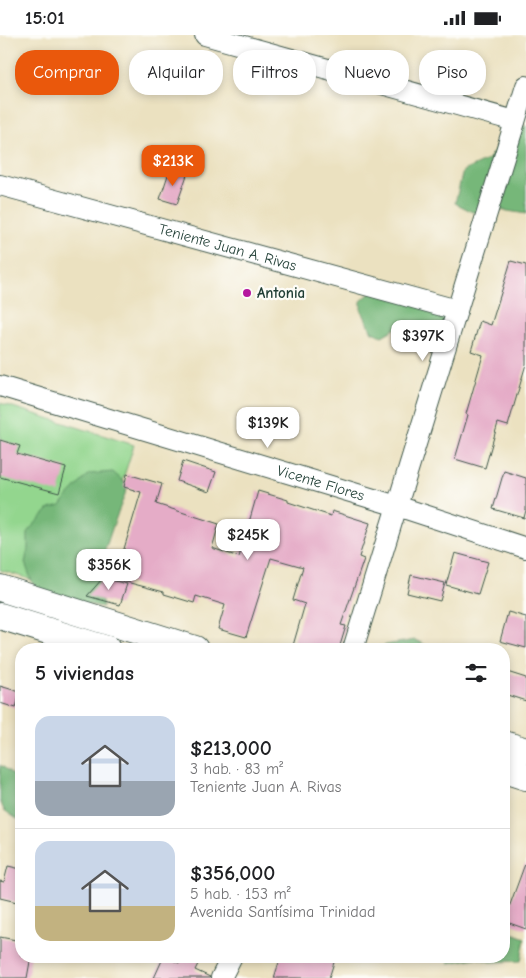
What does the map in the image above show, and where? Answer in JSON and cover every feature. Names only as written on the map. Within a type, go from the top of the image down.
[{"type":"main road","points":[[0,588],[176,643]]},
{"type":"main road","points":[[0,616],[88,643]]},
{"type":"main road","points":[[510,746],[526,751]]},
{"type":"main road","points":[[510,772],[526,777]]},
{"type":"street","points":[[205,35],[515,121]]},
{"type":"street","points":[[355,643],[526,86]]},
{"type":"street","name":"Teniente Juan A. Rivas","points":[[0,185],[457,310]]},
{"type":"street","name":"Vicente Flores","points":[[0,386],[397,506],[526,548]]},
{"type":"street","points":[[221,978],[228,963]]},
{"type":"green space","points":[[510,124],[526,126],[526,214],[502,210],[485,218],[455,203],[463,171],[489,159]]},
{"type":"green space","points":[[377,287],[452,311],[439,344],[425,349],[406,338],[398,327],[382,336],[372,332],[361,309],[361,301]]},
{"type":"green space","points":[[0,403],[134,445],[85,596],[0,570]]},
{"type":"green space","points":[[113,472],[128,486],[97,574],[103,607],[37,595],[25,563],[28,549],[28,531],[49,509],[61,506],[89,474]]},
{"type":"green space","points":[[415,640],[421,643],[398,643]]},
{"type":"green space","points":[[0,765],[15,778],[15,818],[4,810],[0,801]]},
{"type":"green space","points":[[510,932],[525,938],[521,961],[510,961]]},
{"type":"building","points":[[170,169],[187,175],[177,204],[160,199]]},
{"type":"building","points":[[511,261],[526,265],[526,364],[508,426],[498,423],[485,468],[455,459],[483,355],[471,351],[480,321],[491,325]]},
{"type":"building","points":[[0,440],[20,446],[17,454],[66,468],[59,493],[0,477]]},
{"type":"building","points":[[183,461],[216,472],[209,492],[177,481]]},
{"type":"building","points":[[504,471],[526,478],[526,510],[524,518],[493,509]]},
{"type":"building","points":[[127,474],[162,484],[156,504],[219,524],[212,548],[239,557],[258,491],[331,516],[332,511],[370,523],[359,557],[364,559],[341,625],[346,626],[341,643],[294,643],[305,604],[293,600],[303,567],[271,558],[246,637],[218,629],[225,605],[196,596],[194,603],[164,594],[164,592],[115,579],[141,492],[124,487]]},
{"type":"building","points":[[455,553],[488,562],[478,594],[446,585]]},
{"type":"building","points":[[411,575],[445,583],[440,601],[407,593]]},
{"type":"building","points":[[103,578],[127,584],[120,605],[87,596]]},
{"type":"building","points":[[508,612],[526,617],[526,648],[500,641]]},
{"type":"building","points":[[510,673],[526,678],[526,701],[510,696]]},
{"type":"building","points":[[0,686],[15,690],[15,708],[0,703]]},
{"type":"building","points":[[526,864],[526,929],[510,923],[510,905]]},
{"type":"building","points":[[8,866],[15,868],[15,902],[0,898],[0,881],[4,882]]},
{"type":"building","points":[[0,937],[15,940],[15,963],[30,963],[27,978],[0,978]]},
{"type":"building","points":[[161,963],[198,963],[195,970],[210,977],[209,978],[154,978]]},
{"type":"building","points":[[279,963],[334,963],[329,978],[274,978]]},
{"type":"place","name":"Antonia","points":[[247,293]]}]
